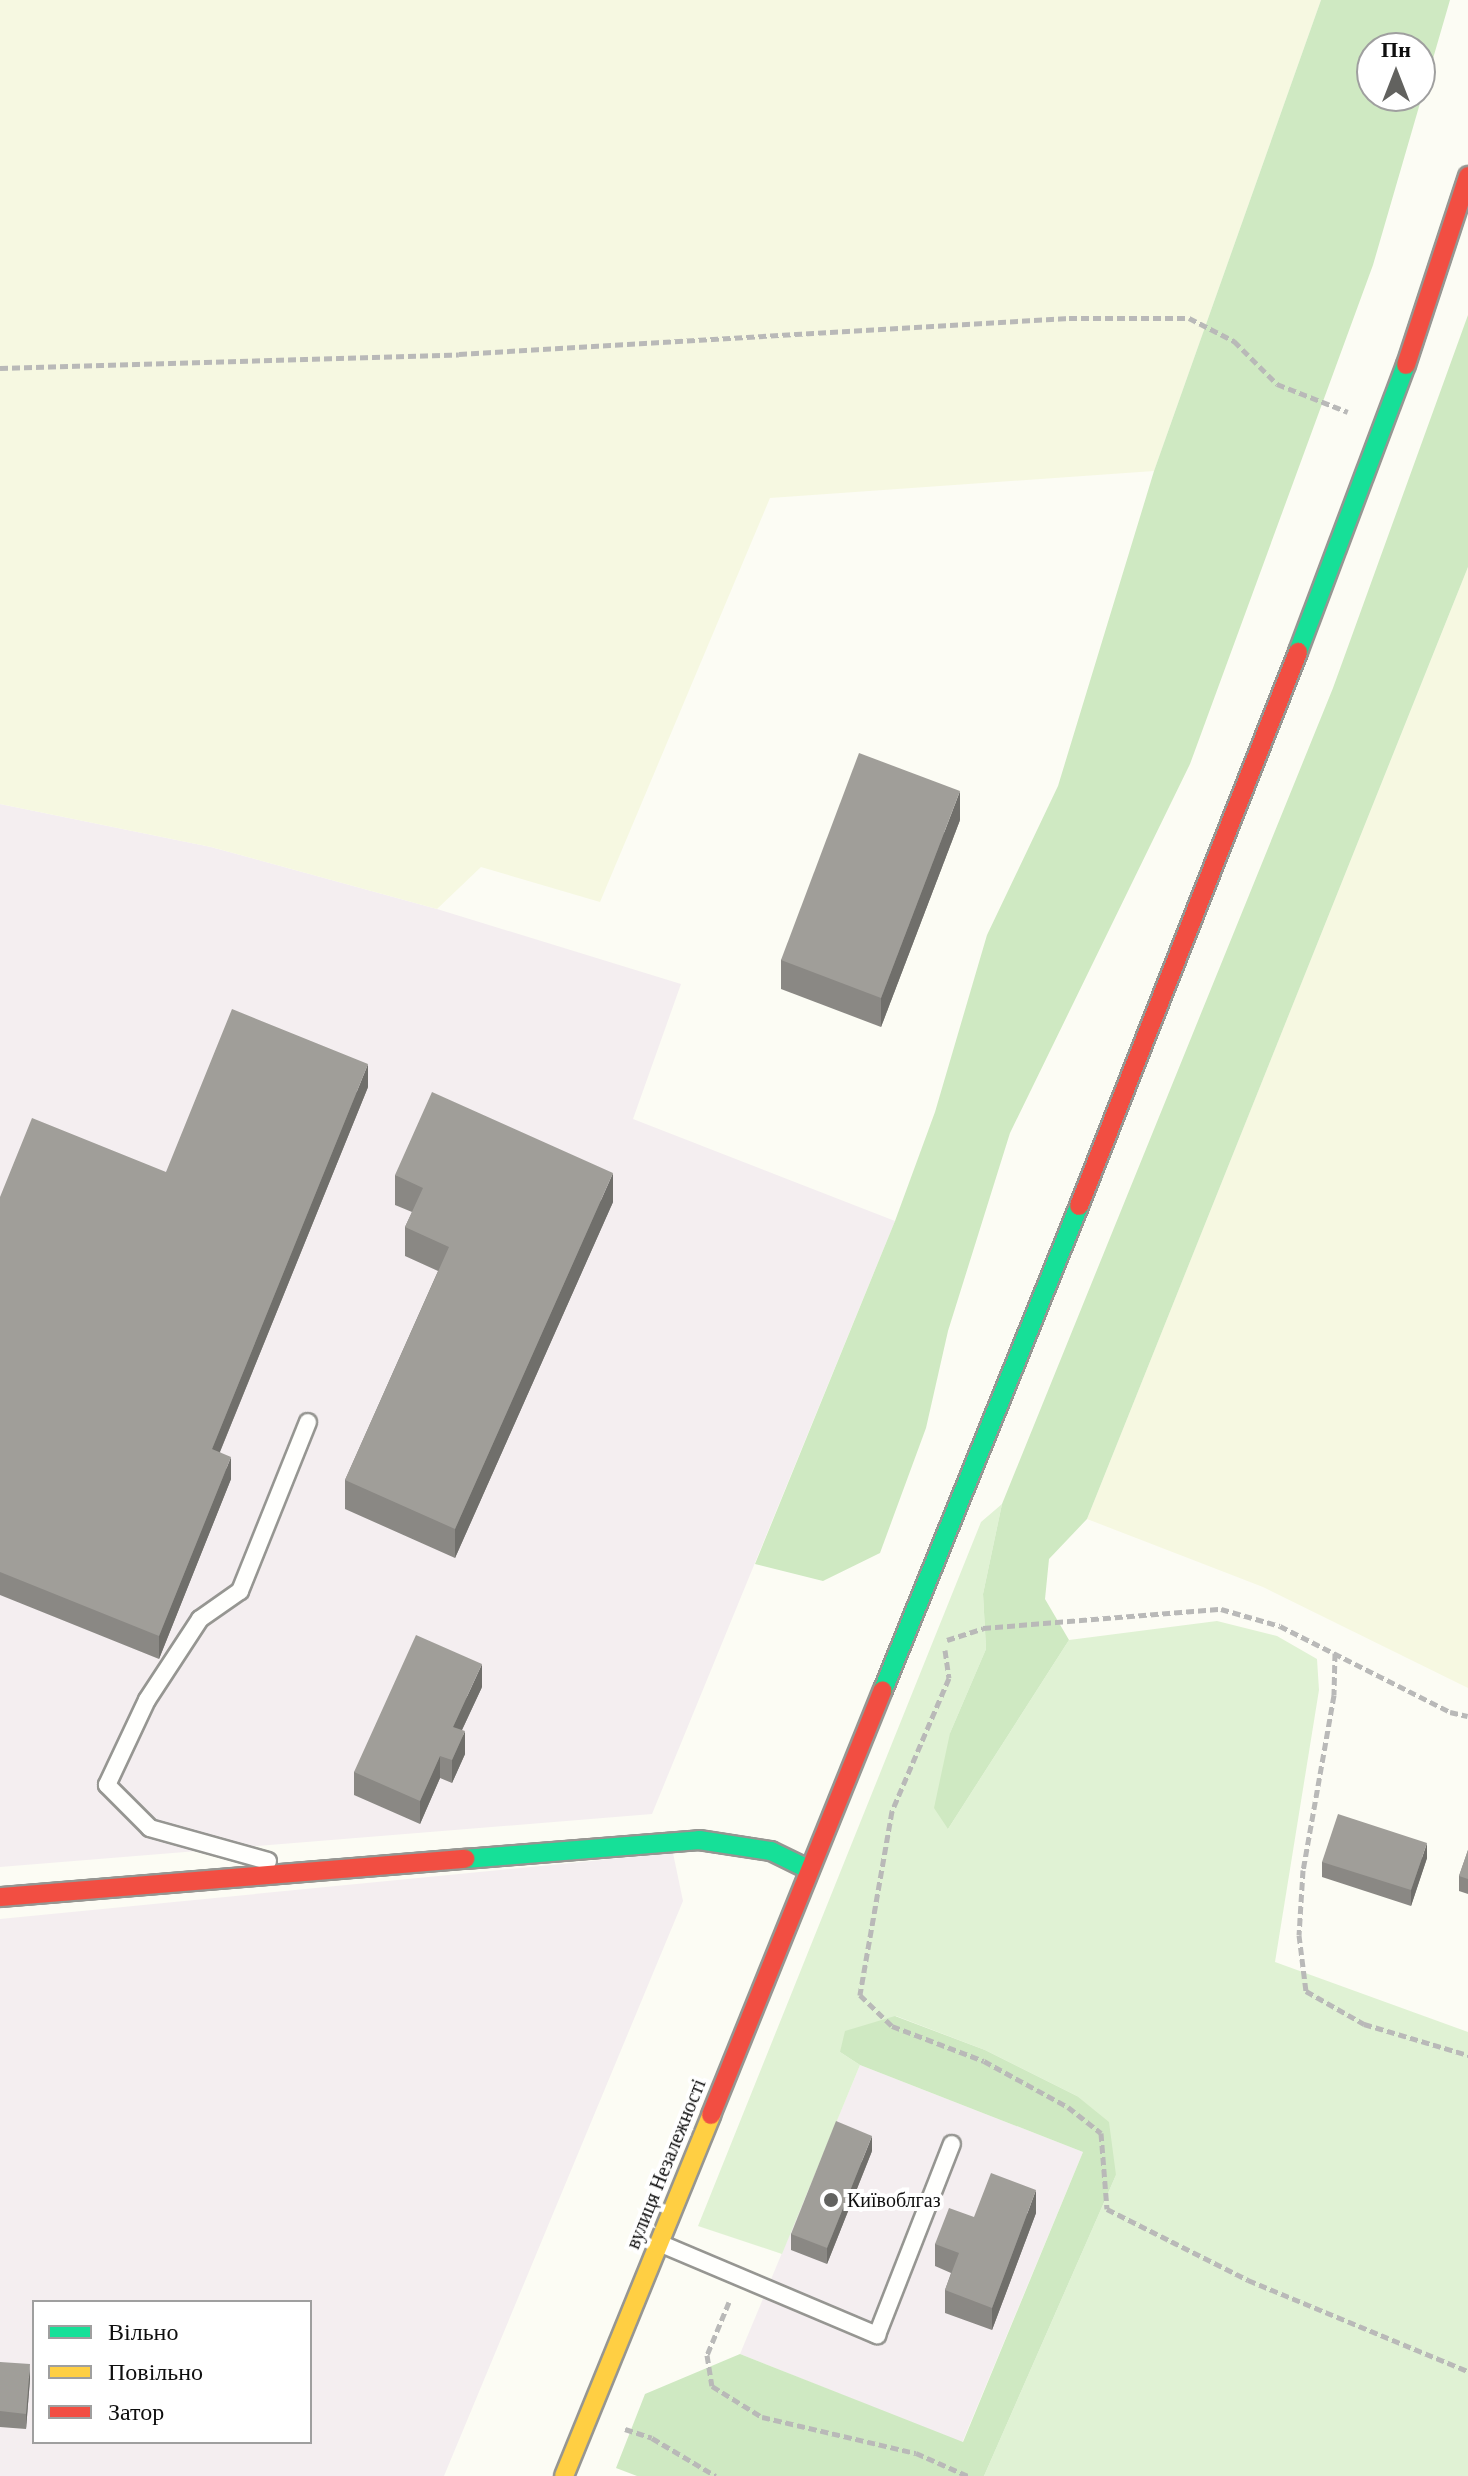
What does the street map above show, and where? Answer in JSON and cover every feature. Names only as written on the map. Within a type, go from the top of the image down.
[{"type":"main road","name":"вулиця Незалежності","points":[[564,2476],[1160,1007],[1386,426],[1468,176]]},
{"type":"main road","points":[[0,1897],[699,1840],[771,1851],[810,1870]]},
{"type":"lane","points":[[308,1422],[240,1591],[200,1619],[147,1700],[107,1785],[150,1828],[308,1872]]},
{"type":"lane","points":[[658,2243],[877,2335],[952,2144]]},
{"type":"path","points":[[0,368],[459,354],[1069,318],[1189,318],[1234,341],[1277,384],[1386,426]]},
{"type":"path","points":[[1468,1716],[1280,1626],[1221,1609],[983,1628],[943,1642],[949,1678],[892,1811],[860,1995],[892,2026],[984,2061],[1068,2107],[1101,2133],[1107,2209],[1248,2280],[1468,2371]]},
{"type":"path","points":[[1335,1653],[1334,1695],[1303,1870],[1299,1935],[1306,1991],[1364,2024],[1468,2055]]},
{"type":"path","points":[[739,2279],[707,2355],[712,2386],[762,2417],[916,2453],[968,2476]]},
{"type":"path","points":[[588,2417],[652,2438],[716,2476]]},
{"type":"shaded area","points":[[0,804],[211,847],[437,909],[681,984],[633,1119],[895,1221],[652,1814],[0,1867]]},
{"type":"shaded area","points":[[673,1853],[683,1901],[444,2476],[0,2476],[0,1919]]},
{"type":"shaded area","points":[[860,2065],[1083,2152],[962,2443],[740,2354]]},
{"type":"green space","points":[[0,0],[1321,0],[1154,471],[770,498],[600,902],[481,867],[437,909],[211,847],[0,804]]},
{"type":"green space","points":[[1321,0],[1450,0],[1436,48],[1436,32],[1356,32],[1356,112],[1417,112],[1373,265],[1190,764],[1010,1133],[948,1331],[926,1428],[880,1553],[823,1581],[755,1564],[895,1221],[935,1112],[987,935],[1058,786],[1154,471]]},
{"type":"green space","points":[[1468,315],[1468,567],[1087,1519],[1049,1559],[1045,1599],[1069,1640],[948,1829],[934,1808],[950,1733],[986,1649],[983,1594],[1002,1504],[1333,688]]},
{"type":"green space","points":[[1468,567],[1468,1688],[1263,1587],[1087,1519]]},
{"type":"green space","points":[[1002,1504],[983,1594],[986,1649],[950,1733],[948,1829],[1069,1640],[1217,1621],[1277,1636],[1317,1659],[1319,1690],[1275,1962],[1468,2032],[1468,2476],[984,2476],[1116,2175],[1077,2096],[985,2050],[896,2016],[840,2052],[860,2065],[782,2254],[698,2226],[981,1522]]},
{"type":"green space","points":[[895,2016],[985,2050],[1077,2096],[1109,2122],[1116,2175],[984,2476],[637,2476],[616,2468],[645,2394],[740,2354],[963,2442],[1083,2152],[860,2065],[840,2052],[845,2031]]},
{"type":"building","points":[[859,753],[960,791],[881,998],[781,960]]},
{"type":"building","points":[[232,1009],[368,1064],[212,1449],[231,1457],[159,1636],[0,1572],[0,1197],[32,1118],[166,1172]]},
{"type":"building","points":[[432,1092],[613,1173],[455,1529],[345,1480],[449,1247],[405,1227],[423,1188],[395,1175]]},
{"type":"building","points":[[416,1635],[482,1664],[453,1727],[465,1731],[452,1760],[440,1756],[420,1801],[354,1772]]},
{"type":"building","points":[[1338,1814],[1427,1843],[1411,1890],[1322,1862]]},
{"type":"building","points":[[1468,1850],[1468,1879],[1459,1876]]},
{"type":"building","name":"Київоблгаз","points":[[836,2121],[872,2136],[827,2248],[791,2234]]},
{"type":"building","points":[[991,2173],[1036,2190],[992,2308],[945,2290],[959,2253],[935,2244],[949,2208],[974,2217]]},
{"type":"building","points":[[0,2362],[30,2364],[26,2414],[0,2411]]},
{"type":"traffic: fast","points":[[1298,652],[1406,365]]},
{"type":"traffic: fast","points":[[883,1690],[1079,1206]]},
{"type":"traffic: fast","points":[[465,1859],[699,1840],[771,1851],[810,1870]]},
{"type":"traffic: slow","points":[[564,2476],[711,2115]]},
{"type":"traffic: jam","points":[[1406,365],[1468,176]]},
{"type":"traffic: jam","points":[[1079,1206],[1298,652]]},
{"type":"traffic: jam","points":[[711,2115],[883,1690]]},
{"type":"traffic: jam","points":[[0,1897],[465,1859]]},
{"type":"place","name":"Київоблгаз","points":[[831,2200]]}]
